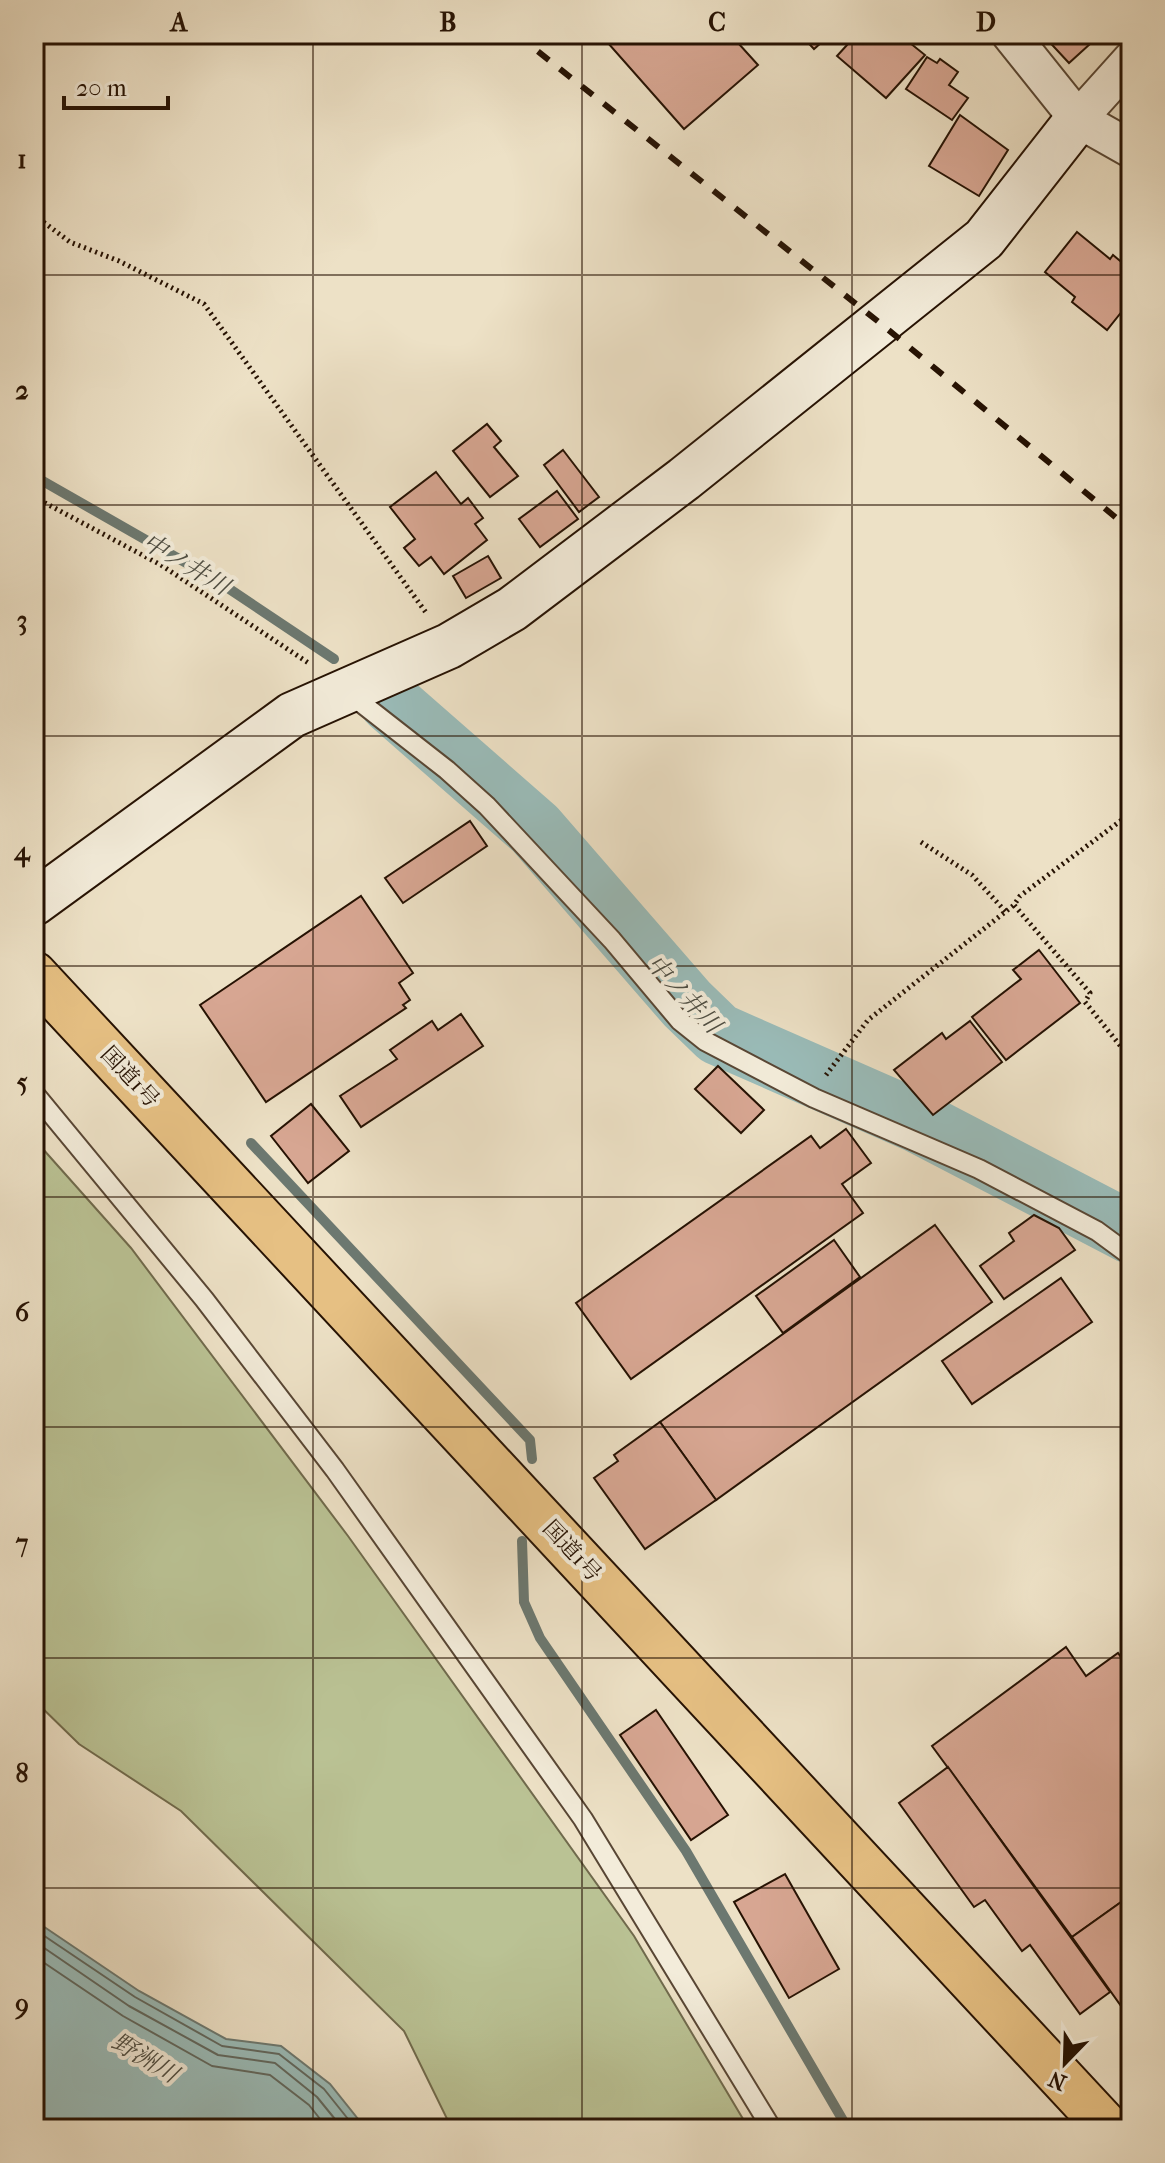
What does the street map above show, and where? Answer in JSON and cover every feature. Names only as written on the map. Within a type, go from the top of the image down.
[{"type":"highway","name":"国道1号","points":[[34,974],[1109,2129]]},
{"type":"street","points":[[1010,34],[1078,119],[1131,149]]},
{"type":"street","points":[[34,903],[292,715],[449,646],[512,609],[684,479],[984,239],[1078,119],[1131,60]]},
{"type":"lane","points":[[346,691],[447,770],[487,806],[612,940],[680,1021],[705,1041],[814,1098],[979,1169],[1097,1231],[1131,1256]]},
{"type":"lane","points":[[34,1093],[204,1299],[335,1470],[583,1819],[772,2129]]},
{"type":"path","points":[[34,215],[70,242],[119,261],[204,304],[449,646]]},
{"type":"path","points":[[34,497],[161,565],[346,691]]},
{"type":"path","points":[[829,1069],[868,1020],[1006,912],[1020,896],[1131,813]]},
{"type":"path","points":[[921,842],[972,875],[1006,912]]},
{"type":"path","points":[[1014,905],[1090,993],[1085,1002],[1131,1059]]},
{"type":"green space","points":[[34,1139],[131,1248],[348,1536],[634,1936],[749,2129],[452,2129],[404,2031],[181,1811],[79,1744],[34,1700]]},
{"type":"water","name":"野洲川","points":[[34,1920],[139,1991],[226,2039],[281,2046],[330,2084],[366,2129],[43,2129],[34,2121]]},
{"type":"building","points":[[600,34],[730,34],[758,65],[684,129]]},
{"type":"building","points":[[800,34],[831,34],[814,49]]},
{"type":"building","points":[[857,34],[910,34],[905,39],[925,55],[886,98],[837,56]]},
{"type":"building","points":[[1042,34],[1101,34],[1069,63]]},
{"type":"building","points":[[927,57],[937,63],[940,59],[958,72],[949,85],[968,98],[952,120],[906,89]]},
{"type":"building","points":[[960,115],[1008,150],[979,196],[929,166]]},
{"type":"building","points":[[1077,232],[1110,259],[1113,255],[1131,270],[1131,300],[1107,330],[1072,302],[1075,297],[1045,272]]},
{"type":"building","points":[[487,424],[501,441],[494,447],[518,476],[490,497],[453,451]]},
{"type":"building","points":[[563,450],[599,497],[579,512],[544,465]]},
{"type":"building","points":[[436,472],[461,504],[468,498],[483,518],[475,524],[487,540],[444,574],[431,557],[419,566],[404,548],[415,539],[390,507]]},
{"type":"building","points":[[557,491],[578,519],[540,547],[519,519]]},
{"type":"building","points":[[488,556],[501,578],[466,598],[453,576]]},
{"type":"building","points":[[470,821],[487,846],[403,903],[385,878]]},
{"type":"building","points":[[361,896],[413,973],[399,983],[410,1000],[403,1005],[406,1008],[266,1102],[200,1005]]},
{"type":"building","points":[[1039,950],[1080,1003],[1006,1060],[972,1017],[1021,979],[1013,970]]},
{"type":"building","points":[[461,1014],[483,1046],[361,1127],[340,1096],[397,1059],[390,1050],[432,1021],[438,1030]]},
{"type":"building","points":[[970,1021],[1002,1062],[933,1115],[894,1070],[942,1033],[946,1039]]},
{"type":"building","points":[[718,1066],[764,1110],[741,1133],[695,1089]]},
{"type":"building","points":[[311,1104],[349,1151],[308,1183],[271,1136]]},
{"type":"building","points":[[846,1129],[871,1163],[842,1184],[863,1213],[631,1379],[576,1303],[811,1136],[820,1148]]},
{"type":"building","points":[[1034,1215],[1059,1228],[1075,1250],[1004,1299],[980,1266],[1014,1241],[1009,1233]]},
{"type":"building","points":[[935,1225],[992,1302],[716,1500],[660,1422]]},
{"type":"building","points":[[834,1240],[860,1277],[783,1333],[756,1296]]},
{"type":"building","points":[[1061,1278],[1092,1322],[972,1404],[942,1361]]},
{"type":"building","points":[[660,1422],[716,1500],[645,1549],[594,1478],[618,1461],[614,1455]]},
{"type":"building","points":[[1066,1647],[1086,1676],[1118,1653],[1131,1671],[1131,1895],[1072,1937],[932,1746]]},
{"type":"building","points":[[656,1710],[728,1815],[691,1840],[620,1735]]},
{"type":"building","points":[[948,1767],[1110,1992],[1080,2014],[1030,1945],[1022,1951],[985,1900],[974,1907],[899,1803]]},
{"type":"building","points":[[785,1874],[839,1969],[789,1998],[734,1902]]},
{"type":"building","points":[[1131,1895],[1131,2020],[1072,1937]]},
{"type":"waterway","name":"中ノ井川","points":[[34,476],[216,580],[334,659]]},
{"type":"waterway","name":"中ノ井川","points":[[390,702],[535,829],[687,1004],[718,1034],[916,1121],[1131,1233]]},
{"type":"waterway","points":[[251,1143],[530,1440],[532,1459]]},
{"type":"waterway","points":[[522,1541],[524,1602],[540,1638],[686,1851],[848,2129]]},
{"type":"railway","points":[[516,34],[880,323],[1131,530]]}]
